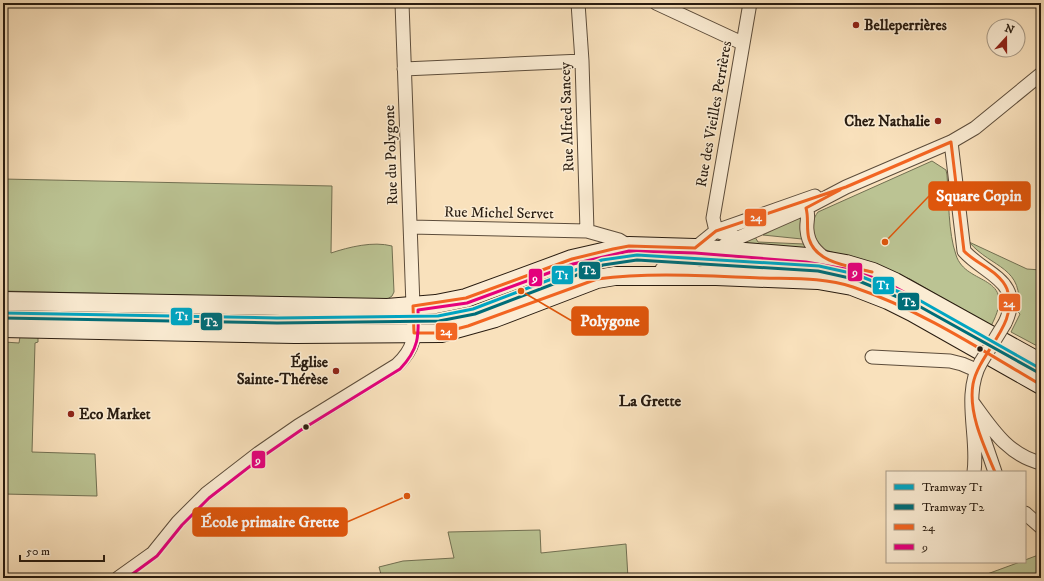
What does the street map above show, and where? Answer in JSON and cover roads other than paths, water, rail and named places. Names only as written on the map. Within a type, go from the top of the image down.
[{"type":"main road","points":[[3,302],[387,308],[413,306],[466,298],[572,259],[629,246],[695,248],[807,257],[827,260],[873,272],[895,282],[1041,363]]},
{"type":"main road","points":[[3,328],[295,334],[441,333],[468,326],[597,279],[615,276],[716,276],[818,280],[852,286],[888,300],[1041,385]]},
{"type":"street","name":"Rue du Polygone","points":[[118,578],[153,553],[178,522],[206,494],[304,422],[398,364],[411,348],[414,333],[402,3]]},
{"type":"street","name":"Rue Alfred Sancey","points":[[578,3],[582,61],[587,231]]},
{"type":"street","points":[[656,3],[742,43]]},
{"type":"street","name":"Rue des Vieilles Perrières","points":[[716,231],[714,214],[750,3]]},
{"type":"street","points":[[404,69],[582,61]]},
{"type":"street","points":[[695,248],[716,231],[846,186],[951,142],[975,128],[1041,74]]},
{"type":"street","points":[[951,142],[959,223],[964,251],[970,259],[996,276],[1007,287],[1010,298],[1010,311],[1005,323],[979,366],[972,390],[974,471]]},
{"type":"street","points":[[615,276],[629,272],[677,268],[719,250],[738,238],[806,208],[846,186]]},
{"type":"street","points":[[791,204],[806,208]]},
{"type":"street","points":[[806,208],[808,214],[807,230],[809,242],[816,252],[827,260]]},
{"type":"street","name":"Rue Michel Servet","points":[[411,227],[587,231],[619,240],[629,246]]},
{"type":"street","points":[[716,231],[738,238]]},
{"type":"street","points":[[872,357],[950,361],[979,366]]},
{"type":"street","points":[[973,403],[996,435],[1010,449],[1028,460],[1041,463]]},
{"type":"street","points":[[973,403],[988,455],[995,471]]},
{"type":"street","points":[[1026,514],[1041,527]]},
{"type":"tram line","name":"T1","points":[[3,313],[277,318],[438,316],[473,309],[602,260],[637,255],[819,266],[855,274],[919,300],[1041,369]]},
{"type":"tram line","name":"T2","points":[[3,318],[277,323],[439,321],[475,314],[603,265],[637,260],[818,271],[854,279],[917,305],[1039,373]]},
{"type":"tram line","points":[[277,318],[337,324]]},
{"type":"place","name":"Belleperrières","points":[[856,25]]},
{"type":"place","name":"Chez Nathalie","points":[[938,121]]},
{"type":"place","name":"Square Copin","points":[[885,242]]},
{"type":"place","name":"Polygone","points":[[521,291]]},
{"type":"place","name":"Église Sainte-Thérèse","points":[[336,371]]},
{"type":"place","name":"Eco Market","points":[[71,414]]},
{"type":"place","name":"École primaire Grette","points":[[407,496]]},
{"type":"district","name":"La Grette","points":[[650,401]]}]
